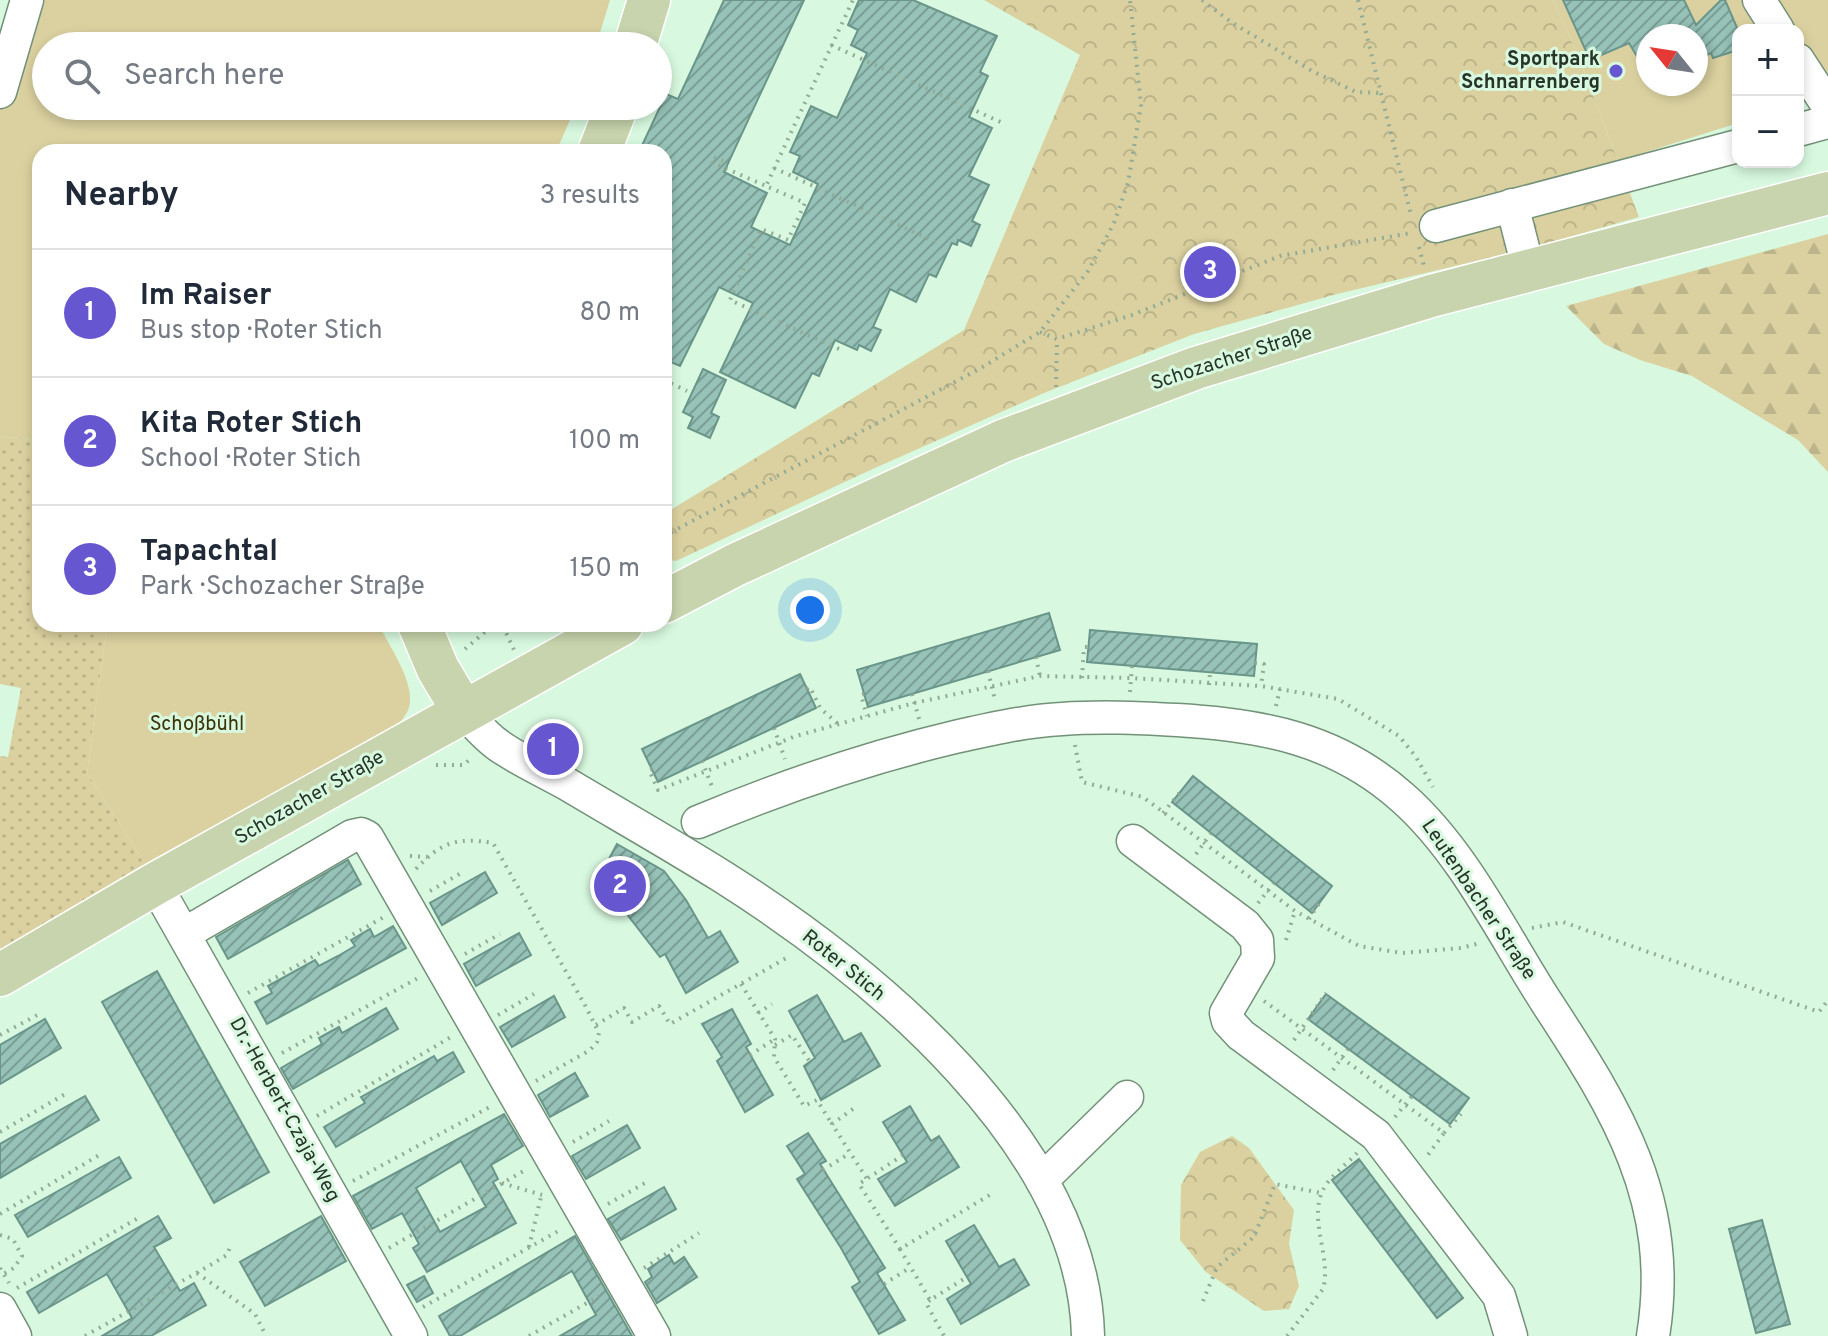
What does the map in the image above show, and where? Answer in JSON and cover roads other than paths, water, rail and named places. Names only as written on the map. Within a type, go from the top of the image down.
[{"type":"main road","points":[[639,32],[649,0]]},
{"type":"main road","points":[[602,144],[612,120]]},
{"type":"main road","name":"Schozacher Straße","points":[[672,598],[749,558],[1003,441],[1196,368],[1431,296],[1828,193]]},
{"type":"main road","points":[[422,632],[438,669],[463,711]]},
{"type":"main road","name":"Schozacher Straße","points":[[0,975],[155,884],[607,632]]},
{"type":"street","points":[[0,92],[27,0]]},
{"type":"street","points":[[1759,0],[1774,24]]},
{"type":"street","points":[[1804,69],[1828,106]]},
{"type":"street","points":[[1804,128],[1828,122]]},
{"type":"street","points":[[1421,230],[1732,148]]},
{"type":"street","points":[[1512,205],[1529,271]]},
{"type":"street","name":"Roter Stich","points":[[463,711],[497,745],[724,878],[836,957],[918,1028],[964,1074],[1006,1123],[1058,1208],[1073,1249],[1088,1336]]},
{"type":"street","name":"Leutenbacher Straße","points":[[698,822],[794,783],[851,764],[988,730],[1074,718],[1118,716],[1235,724],[1294,736],[1346,757],[1393,790],[1424,818],[1504,933],[1617,1117],[1642,1175],[1653,1222],[1658,1268],[1658,1308],[1653,1336]]},
{"type":"street","points":[[184,934],[352,836],[361,834],[376,850],[654,1336]]},
{"type":"street","points":[[1133,841],[1245,925],[1257,940],[1258,958],[1226,1013],[1228,1021],[1241,1035],[1376,1135],[1499,1296],[1511,1336]]},
{"type":"street","name":"Dr.-Herbert-Czaja-Weg","points":[[155,884],[406,1327]]},
{"type":"street","points":[[1042,1180],[1127,1097]]},
{"type":"street","points":[[6,1300],[15,1336]]},
{"type":"place","name":"Sportpark Schnarrenberg","points":[[1616,71]]},
{"type":"place","name":"Tapachtal","points":[[1210,272]]},
{"type":"place","name":"Im Raiser","points":[[553,749]]},
{"type":"place","name":"Kita Roter Stich","points":[[620,886]]},
{"type":"park label","name":"Schoßbühl","points":[[197,725]]}]
